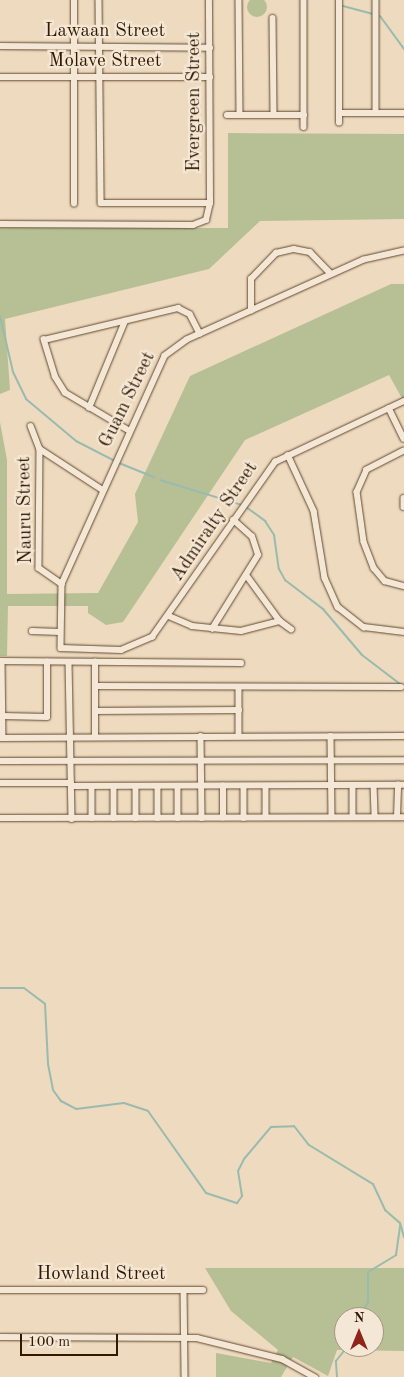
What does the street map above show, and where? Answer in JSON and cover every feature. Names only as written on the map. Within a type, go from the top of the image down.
[{"type":"street","points":[[74,0],[74,204]]},
{"type":"street","points":[[0,224],[198,224],[208,218],[210,203],[100,203],[99,0]]},
{"type":"street","name":"Evergreen Street","points":[[209,0],[210,203]]},
{"type":"street","points":[[239,0],[240,115]]},
{"type":"street","points":[[304,0],[304,127]]},
{"type":"street","points":[[339,0],[339,123]]},
{"type":"street","points":[[376,0],[376,113]]},
{"type":"street","points":[[273,18],[274,115]]},
{"type":"street","name":"Lawaan Street","points":[[0,46],[210,48]]},
{"type":"street","name":"Molave Street","points":[[0,76],[210,77]]},
{"type":"street","points":[[339,113],[404,114]]},
{"type":"street","points":[[227,115],[304,115]]},
{"type":"street","points":[[251,311],[251,279],[276,253],[294,249],[310,252],[331,274]]},
{"type":"street","name":"Guam Street","points":[[61,648],[62,584],[129,431],[165,356],[200,334],[331,274],[378,255],[404,252]]},
{"type":"street","points":[[129,431],[89,408],[59,385],[44,340],[184,308],[200,334]]},
{"type":"street","points":[[89,408],[125,321]]},
{"type":"street","name":"Admiralty Street","points":[[61,648],[138,646],[169,616],[266,470],[288,455],[404,401]]},
{"type":"street","points":[[389,408],[404,439]]},
{"type":"street","name":"Nauru Street","points":[[31,426],[40,449],[39,568],[62,584]]},
{"type":"street","points":[[40,449],[103,490]]},
{"type":"street","points":[[404,452],[367,470],[359,483],[357,501],[374,568],[385,581],[404,586]]},
{"type":"street","points":[[288,455],[314,511],[325,578],[338,607],[364,627],[404,632]]},
{"type":"street","points":[[404,498],[404,507]]},
{"type":"street","points":[[212,629],[248,577],[257,546],[233,520]]},
{"type":"street","points":[[248,577],[280,621],[291,629]]},
{"type":"street","points":[[169,616],[212,629],[256,630],[280,621]]},
{"type":"street","points":[[32,631],[60,632]]},
{"type":"street","points":[[241,662],[1,661],[3,716],[1,738],[404,736]]},
{"type":"street","points":[[3,716],[47,717],[47,662]]},
{"type":"street","points":[[70,662],[72,819]]},
{"type":"street","points":[[95,662],[95,737]]},
{"type":"street","points":[[95,686],[401,687]]},
{"type":"street","points":[[239,687],[239,736]]},
{"type":"street","points":[[95,711],[239,710]]},
{"type":"street","points":[[201,736],[202,818]]},
{"type":"street","points":[[331,736],[332,817]]},
{"type":"street","points":[[0,761],[404,760]]},
{"type":"street","points":[[0,783],[92,786],[401,785],[401,817],[0,818]]},
{"type":"street","points":[[374,785],[375,817]]},
{"type":"street","points":[[92,786],[92,818]]},
{"type":"street","points":[[114,786],[114,818]]},
{"type":"street","points":[[136,786],[136,818]]},
{"type":"street","points":[[158,786],[158,818]]},
{"type":"street","points":[[178,786],[178,818]]},
{"type":"street","points":[[223,786],[223,818]]},
{"type":"street","points":[[244,786],[244,818]]},
{"type":"street","points":[[266,786],[266,818]]},
{"type":"street","points":[[353,786],[353,817]]},
{"type":"street","name":"Howland Street","points":[[0,1290],[203,1290]]},
{"type":"street","points":[[184,1290],[185,1377]]},
{"type":"street","points":[[0,1337],[185,1337],[266,1354],[315,1377]]},
{"type":"green space","points":[[257,-3],[264,0],[267,7],[264,14],[257,17],[250,14],[247,7],[250,0]]},
{"type":"green space","points":[[228,133],[404,134],[404,219],[260,221],[209,269],[5,319],[10,390],[0,394],[0,228],[228,228]]},
{"type":"green space","points":[[391,284],[404,284],[404,402],[389,375],[245,440],[123,622],[106,625],[88,613],[88,606],[8,606],[7,656],[0,656],[0,422],[7,460],[7,594],[98,593],[138,522],[135,494],[190,376]]},
{"type":"green space","points":[[205,1268],[404,1268],[404,1351],[384,1351],[384,1307],[334,1307],[335,1357],[328,1376],[293,1357],[281,1377],[216,1377],[216,1353],[271,1363],[278,1350],[231,1311]]},
{"type":"waterway","points":[[343,6],[372,14]]},
{"type":"waterway","points":[[380,16],[404,49]]},
{"type":"waterway","points":[[0,316],[13,372],[26,399],[76,441],[115,461]]},
{"type":"waterway","points":[[119,463],[154,477]]},
{"type":"waterway","points":[[160,480],[242,505]]},
{"type":"waterway","points":[[246,507],[265,521],[274,535],[279,569],[285,580],[323,609],[362,655],[404,687]]},
{"type":"waterway","points":[[0,988],[24,988],[45,1004],[48,1064],[53,1090],[61,1101],[76,1109],[124,1103],[148,1111],[206,1193],[237,1203],[242,1196],[238,1171],[244,1159],[271,1127],[294,1126],[309,1145],[373,1184],[385,1210],[400,1223],[404,1237]]},
{"type":"waterway","points":[[365,1307],[368,1302],[368,1272],[396,1255],[400,1225]]},
{"type":"waterway","points":[[337,1377],[336,1361],[339,1357]]}]
